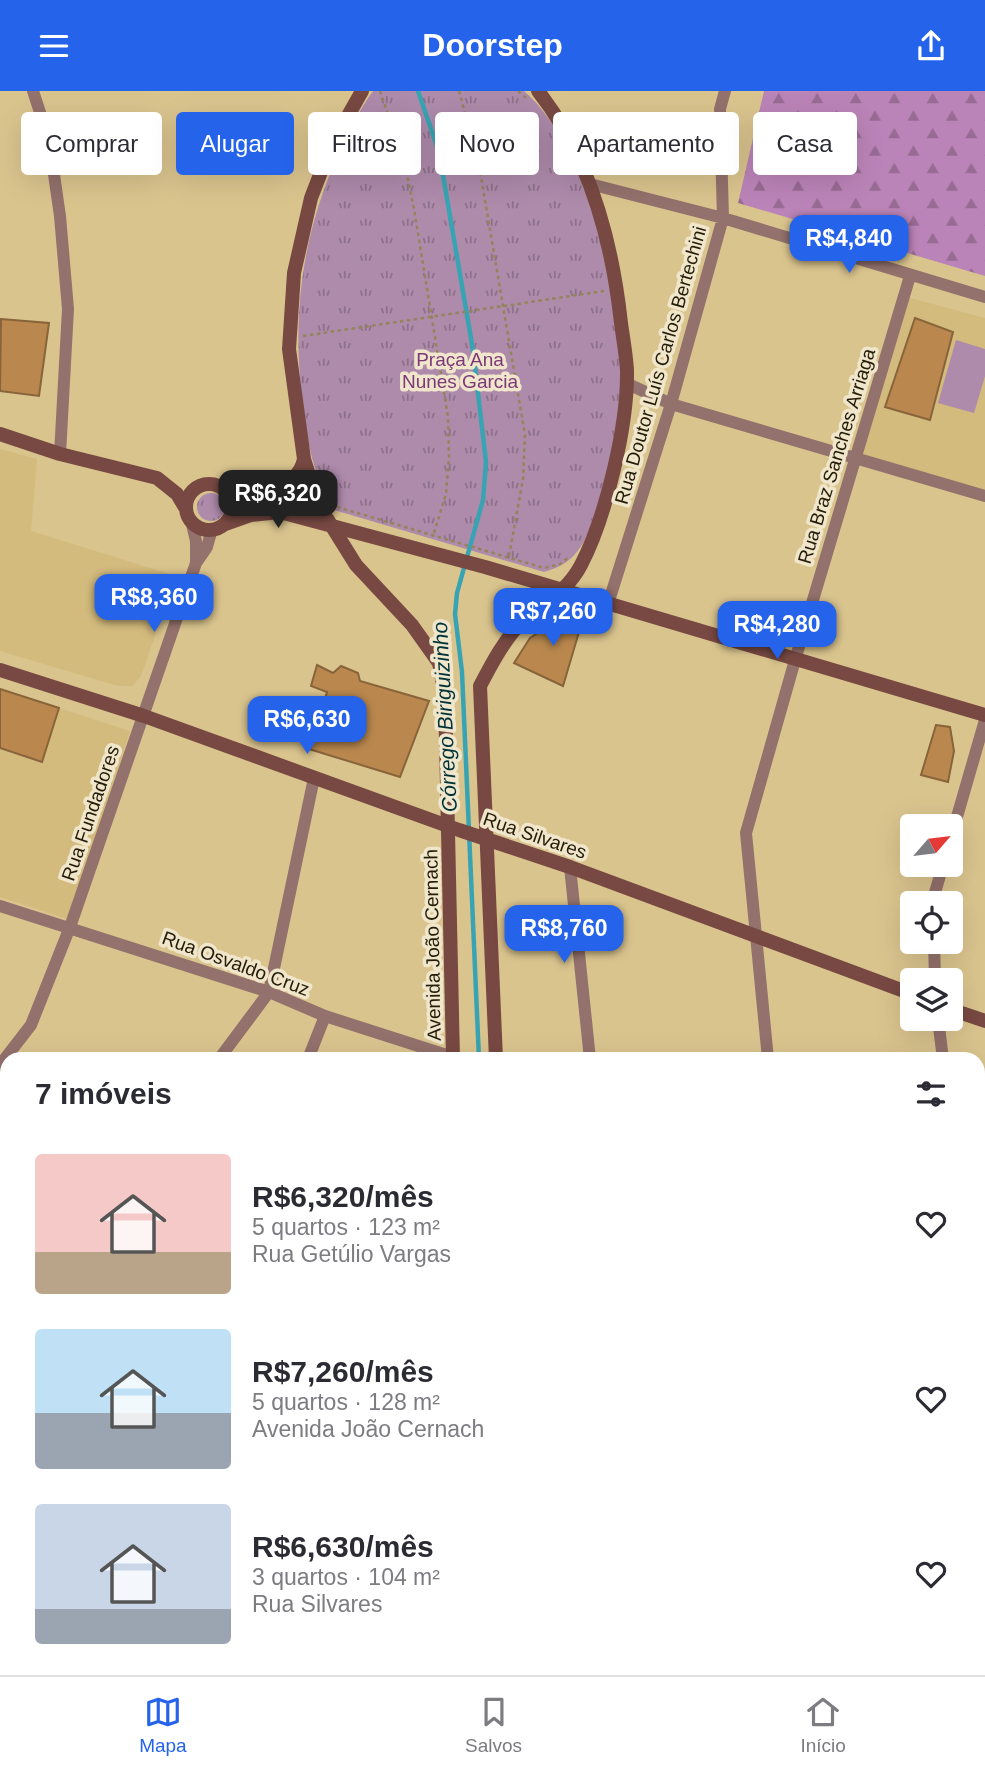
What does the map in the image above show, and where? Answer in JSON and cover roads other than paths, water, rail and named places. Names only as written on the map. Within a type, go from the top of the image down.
[{"type":"street","points":[[33,91],[49,140],[60,216],[68,309],[60,454]]},
{"type":"street","name":"Rua Doutor Luís Carlos Bertechini","points":[[608,604],[671,404],[723,218],[720,109],[725,91]]},
{"type":"street","name":"Avenida João Cernach","points":[[365,93],[331,146],[310,198],[294,273],[289,349],[304,459],[318,504],[356,565],[412,625],[439,663],[445,695],[454,828],[455,1052]]},
{"type":"street","points":[[496,1052],[481,837],[480,686],[494,657],[523,620],[562,591],[580,567],[603,514],[623,421],[627,371],[617,282],[603,220],[590,184],[557,114],[536,98]]},
{"type":"street","points":[[590,184],[723,218],[985,297]]},
{"type":"street","name":"Rua Braz Sanches Arriaga","points":[[767,1052],[746,833],[910,276]]},
{"type":"street","points":[[626,383],[671,404],[856,456],[985,496]]},
{"type":"street","points":[[0,434],[60,454],[157,478],[177,494],[200,528],[217,527],[251,515],[280,512],[485,567],[985,717],[958,814]]},
{"type":"street","points":[[189,514],[190,494],[196,488],[211,484],[236,490],[265,489],[292,480],[303,467],[304,459]]},
{"type":"street","points":[[217,527],[231,515],[232,508],[229,495],[219,486]]},
{"type":"street","name":"Rua Fundadores","points":[[189,514],[196,541],[196,563]]},
{"type":"street","name":"Rua Fundadores","points":[[10,1052],[31,1025],[70,927],[196,563],[217,527]]},
{"type":"street","name":"Rua Silvares","points":[[0,670],[144,716],[570,867],[900,990]]},
{"type":"street","points":[[224,1052],[268,992],[314,778]]},
{"type":"street","points":[[570,867],[589,1052]]},
{"type":"street","name":"Rua Osvaldo Cruz","points":[[0,906],[268,992],[325,1016],[436,1052]]},
{"type":"street","points":[[963,1013],[985,1021]]},
{"type":"street","points":[[311,1052],[325,1016]]},
{"type":"street","points":[[940,1031],[942,1052]]},
{"type":"waterway","name":"Córrego Biriguizinho","points":[[418,91],[439,152],[473,350],[486,462],[483,500],[457,593],[455,614],[462,672],[479,1052]]},
{"type":"park label","name":"Praça Ana Nunes Garcia","points":[[460,370]]}]
